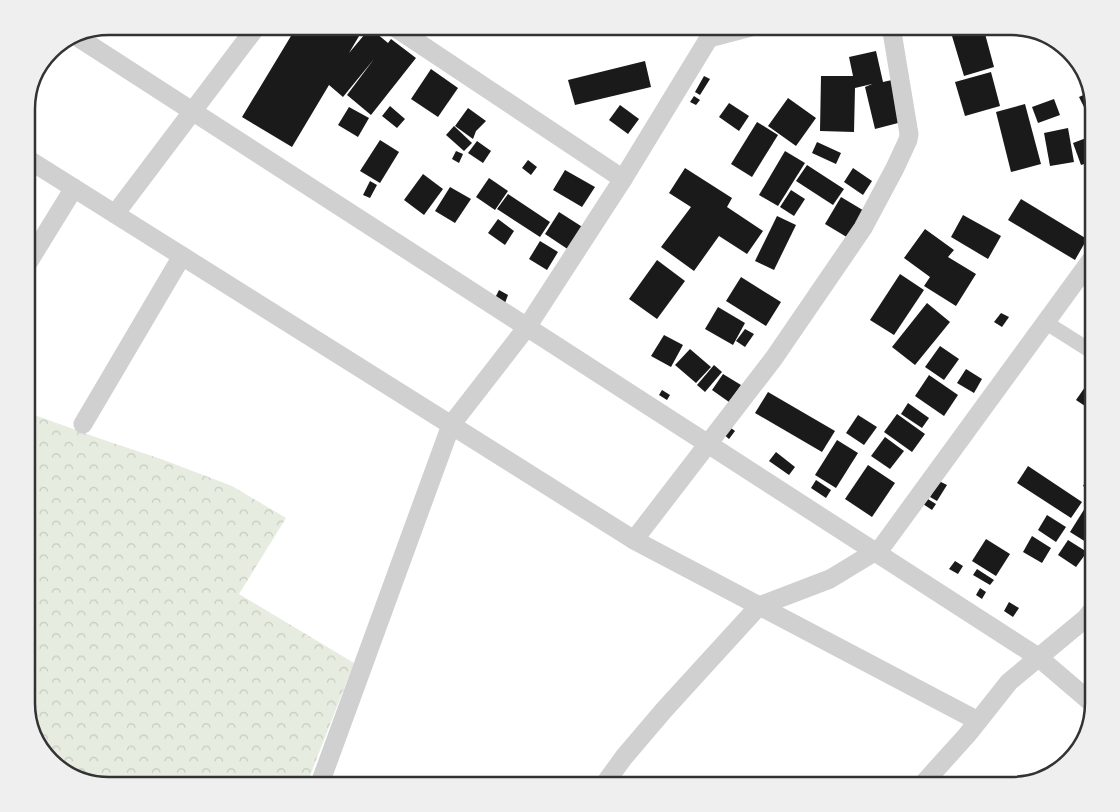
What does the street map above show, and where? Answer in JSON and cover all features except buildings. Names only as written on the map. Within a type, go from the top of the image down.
[{"type":"street","points":[[115,214],[250,35]]},
{"type":"street","points":[[406,35],[623,179]]},
{"type":"street","points":[[322,777],[451,425],[527,327],[623,179],[706,35]]},
{"type":"street","points":[[634,540],[774,358],[863,228],[887,184],[908,140],[909,134],[893,35]]},
{"type":"street","points":[[83,40],[1038,657],[1085,697]]},
{"type":"street","points":[[35,166],[74,188],[634,540],[978,721]]},
{"type":"street","points":[[35,251],[74,188]]},
{"type":"street","points":[[83,424],[182,256]]},
{"type":"street","points":[[610,777],[664,710],[760,606],[830,579],[876,552],[887,541],[1085,268]]},
{"type":"street","points":[[1045,322],[1085,347]]},
{"type":"street","points":[[929,777],[1009,682],[1085,619]]},
{"type":"green space","points":[[35,415],[232,486],[286,518],[239,594],[354,663],[310,777],[109,777],[85,773],[64,762],[53,752],[43,736],[35,708]]}]
